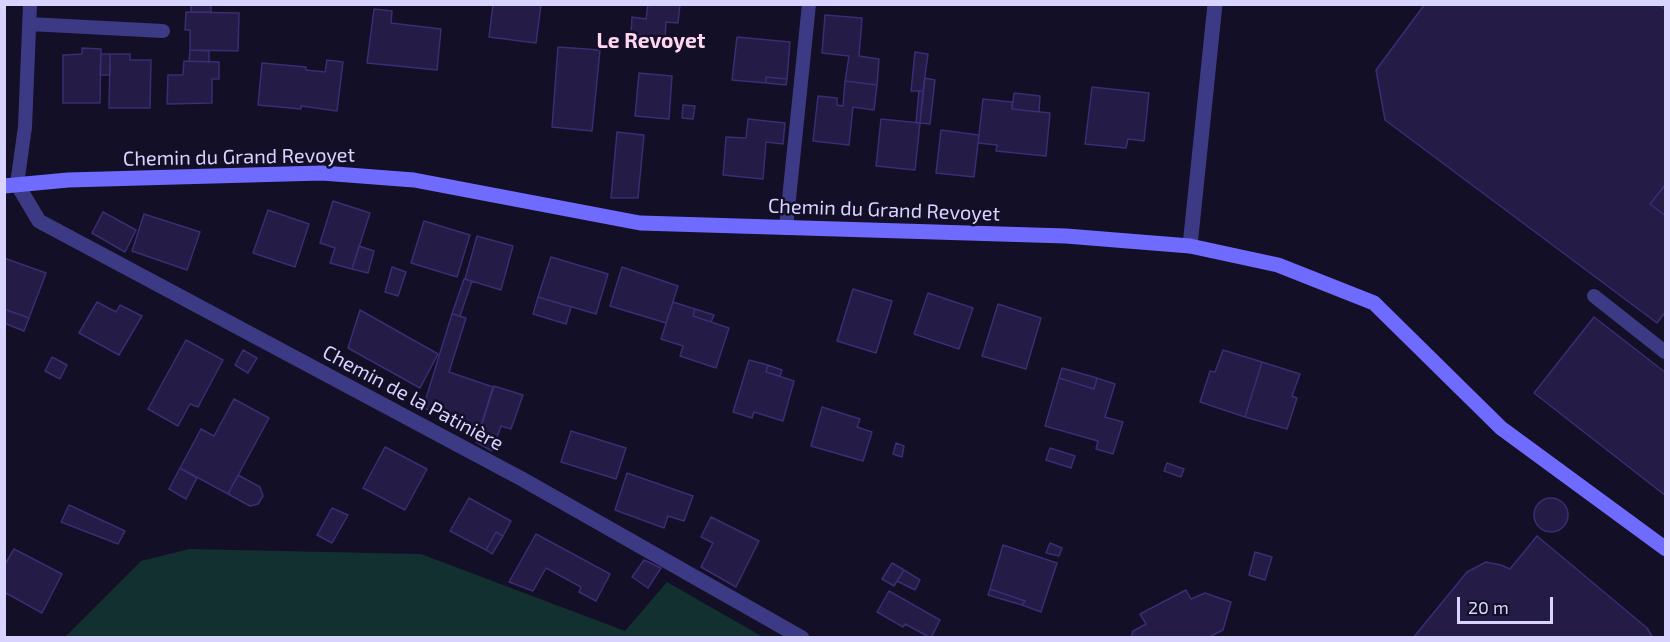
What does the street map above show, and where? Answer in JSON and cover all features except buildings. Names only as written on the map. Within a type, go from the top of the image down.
[{"type":"street","points":[[1190,246],[1215,4]]},
{"type":"street","name":"Chemin du Grand Revoyet","points":[[11,185],[68,180],[322,173],[414,180],[640,223],[1066,236],[1190,246],[1278,265],[1374,303],[1501,428],[1665,549]]},
{"type":"street","name":"Chemin de la Patinière","points":[[11,185],[39,221],[522,479],[802,638]]},
{"type":"lane","points":[[11,185],[25,127],[30,4]]},
{"type":"lane","points":[[786,228],[809,4]]},
{"type":"lane","points":[[29,24],[163,31]]},
{"type":"lane","points":[[1594,296],[1665,352]]},
{"type":"green space","points":[[189,549],[421,554],[625,631],[667,582],[763,637],[65,637],[141,561]]},
{"type":"district","name":"Le Revoyet","points":[[651,41]]}]
